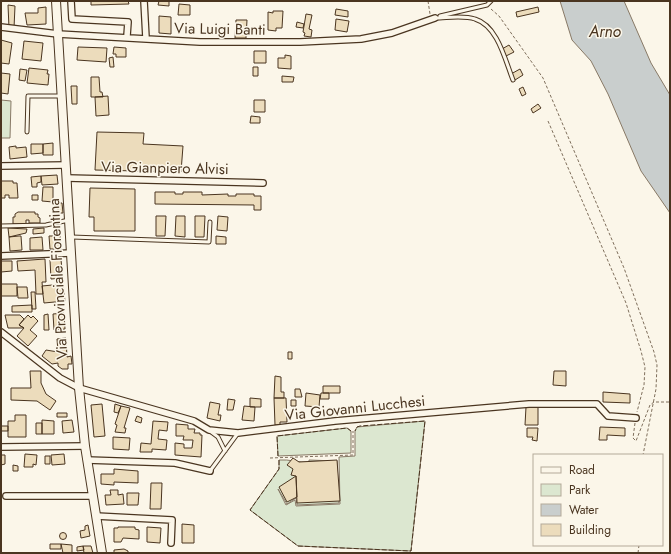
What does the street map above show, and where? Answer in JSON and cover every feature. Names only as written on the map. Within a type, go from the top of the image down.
[{"type":"main road","name":"Via Provinciale Fiorentina","points":[[56,1],[79,388],[85,446],[102,553]]},
{"type":"street","points":[[71,1],[72,20],[128,22],[127,36]]},
{"type":"street","points":[[144,1],[146,38]]},
{"type":"street","name":"Via Luigi Banti","points":[[1,27],[58,34],[127,36],[200,42],[300,42],[361,39],[392,33],[435,18]]},
{"type":"street","points":[[1,166],[66,165]]},
{"type":"street","name":"Via Gianpiero Alvisi","points":[[67,178],[263,183]]},
{"type":"street","points":[[1,256],[71,253]]},
{"type":"street","name":"Via Giovanni Lucchesi","points":[[1,332],[60,378],[79,388],[194,421],[209,430],[238,433],[335,421],[529,404],[597,404],[608,416],[636,418]]},
{"type":"street","points":[[1,447],[85,446]]},
{"type":"street","points":[[87,460],[175,463],[210,471]]},
{"type":"street","points":[[6,496],[93,496]]},
{"type":"street","points":[[96,516],[172,520],[171,543]]},
{"type":"lane","points":[[435,18],[487,5],[491,1]]},
{"type":"lane","points":[[435,18],[475,18],[483,23],[491,30],[497,40],[513,80]]},
{"type":"lane","points":[[27,132],[28,96],[62,96]]},
{"type":"lane","points":[[1,226],[46,225],[69,220]]},
{"type":"lane","points":[[70,237],[209,242],[210,222]]},
{"type":"lane","points":[[209,430],[218,437],[226,450]]},
{"type":"lane","points":[[210,471],[238,433]]},
{"type":"path","points":[[428,1],[431,12],[428,20]]},
{"type":"path","points":[[487,5],[499,16],[543,78],[624,268],[654,352],[657,365],[656,390],[643,454]]},
{"type":"path","points":[[548,120],[626,303],[641,350],[645,367],[644,385],[632,438],[636,441],[650,405],[654,402],[670,402]]},
{"type":"path","points":[[270,458],[353,455],[353,431]]},
{"type":"green space","points":[[1,100],[11,101],[10,138],[1,138]]},
{"type":"green space","points":[[425,421],[411,551],[298,546],[250,510],[279,469],[279,460],[305,462],[309,462],[309,460],[337,461],[339,503],[297,505],[296,498],[287,504],[278,489],[286,505],[295,500],[296,506],[340,504],[339,457],[355,456],[355,431],[357,427]]},
{"type":"green space","points":[[347,428],[351,431],[351,453],[278,456],[277,436]]},
{"type":"water","name":"Arno","points":[[560,1],[624,1],[651,63],[670,95],[670,213],[641,171],[608,94],[591,61],[572,40]]},
{"type":"building","points":[[91,1],[128,1],[129,4],[91,5]]},
{"type":"building","points":[[159,1],[169,1],[169,6],[158,5]]},
{"type":"building","points":[[179,4],[190,5],[190,15],[178,15]]},
{"type":"building","points":[[8,5],[15,6],[14,28],[9,28]]},
{"type":"building","points":[[46,7],[46,24],[27,25],[25,13],[38,13],[38,8]]},
{"type":"building","points":[[538,7],[539,12],[517,17],[516,12]]},
{"type":"building","points":[[336,9],[348,11],[348,17],[335,15]]},
{"type":"building","points":[[273,11],[283,11],[282,28],[276,28],[276,31],[268,30],[268,12],[273,13]]},
{"type":"building","points":[[306,14],[312,15],[309,29],[312,30],[311,37],[304,36],[305,33],[303,32]]},
{"type":"building","points":[[159,16],[171,17],[171,34],[159,33]]},
{"type":"building","points":[[336,19],[349,21],[347,32],[335,30]]},
{"type":"building","points":[[236,20],[247,20],[246,38],[235,38]]},
{"type":"building","points":[[297,22],[304,24],[303,28],[296,27]]},
{"type":"building","points":[[1,40],[12,43],[9,64],[1,63]]},
{"type":"building","points":[[24,41],[43,43],[41,61],[22,59]]},
{"type":"building","points":[[509,45],[514,52],[506,56],[502,49]]},
{"type":"building","points":[[78,47],[107,48],[106,62],[77,60]]},
{"type":"building","points":[[114,47],[126,48],[126,57],[116,57],[116,54],[113,54]]},
{"type":"building","points":[[254,51],[266,51],[266,63],[254,63]]},
{"type":"building","points":[[285,55],[291,56],[291,69],[278,68],[278,58],[285,58]]},
{"type":"building","points":[[113,57],[114,67],[110,67],[109,58]]},
{"type":"building","points":[[253,67],[258,67],[258,76],[253,76]]},
{"type":"building","points":[[29,68],[48,70],[48,85],[27,83]]},
{"type":"building","points":[[20,69],[27,70],[25,81],[19,80]]},
{"type":"building","points":[[520,69],[523,75],[515,80],[511,74]]},
{"type":"building","points":[[1,73],[10,74],[8,94],[1,93]]},
{"type":"building","points":[[282,76],[294,77],[293,82],[282,82]]},
{"type":"building","points":[[91,77],[99,77],[100,92],[102,92],[103,97],[91,97]]},
{"type":"building","points":[[71,86],[77,86],[77,104],[72,104]]},
{"type":"building","points":[[523,87],[526,94],[522,96],[519,89]]},
{"type":"building","points":[[108,96],[109,115],[96,116],[95,97]]},
{"type":"building","points":[[254,100],[265,100],[265,112],[254,112]]},
{"type":"building","points":[[538,104],[541,108],[533,113],[531,109]]},
{"type":"building","points":[[251,116],[260,117],[260,123],[250,123]]},
{"type":"building","points":[[97,132],[144,133],[143,144],[183,146],[181,172],[95,170]]},
{"type":"building","points":[[53,143],[53,155],[43,155],[43,144]]},
{"type":"building","points":[[31,144],[43,144],[43,153],[31,154]]},
{"type":"building","points":[[16,146],[16,148],[26,147],[27,157],[10,159],[9,147]]},
{"type":"building","points":[[57,175],[58,184],[42,185],[41,176]]},
{"type":"building","points":[[41,176],[41,182],[37,183],[37,187],[32,187],[31,177]]},
{"type":"building","points":[[1,181],[13,181],[13,183],[17,183],[18,198],[9,198],[9,195],[5,195],[5,198],[1,198]]},
{"type":"building","points":[[43,187],[53,187],[53,202],[42,201]]},
{"type":"building","points":[[90,188],[135,189],[135,231],[94,231],[94,217],[89,217]]},
{"type":"building","points":[[155,192],[175,192],[175,194],[183,194],[183,192],[202,192],[202,195],[228,194],[228,196],[236,196],[236,194],[254,194],[254,196],[261,196],[261,210],[254,210],[254,205],[155,204]]},
{"type":"building","points":[[32,195],[38,195],[38,200],[32,200]]},
{"type":"building","points":[[58,203],[62,203],[63,213],[58,213]]},
{"type":"building","points":[[18,212],[35,212],[35,214],[38,214],[38,217],[40,218],[40,223],[29,223],[29,220],[26,220],[26,224],[13,224],[13,217],[15,217],[15,214]]},
{"type":"building","points":[[156,216],[166,216],[165,236],[156,236]]},
{"type":"building","points":[[176,216],[185,216],[185,237],[175,236]]},
{"type":"building","points":[[195,216],[205,216],[204,237],[195,237]]},
{"type":"building","points":[[218,216],[228,217],[227,231],[217,230]]},
{"type":"building","points":[[8,228],[27,229],[26,233],[9,237]]},
{"type":"building","points":[[44,228],[44,233],[33,234],[33,229]]},
{"type":"building","points":[[21,236],[22,250],[10,251],[9,237]]},
{"type":"building","points":[[49,236],[60,236],[61,249],[50,249]]},
{"type":"building","points":[[216,236],[226,237],[226,244],[216,244]]},
{"type":"building","points":[[42,237],[43,250],[30,250],[30,238]]},
{"type":"building","points":[[45,259],[46,282],[42,282],[43,294],[36,294],[35,270],[18,271],[17,261]]},
{"type":"building","points":[[50,260],[61,260],[63,278],[51,279]]},
{"type":"building","points":[[1,261],[12,261],[12,271],[1,272]]},
{"type":"building","points":[[1,284],[17,284],[17,296],[1,296]]},
{"type":"building","points":[[63,284],[65,301],[44,303],[42,286]]},
{"type":"building","points":[[17,287],[27,287],[28,298],[18,298]]},
{"type":"building","points":[[31,292],[35,292],[36,309],[32,309]]},
{"type":"building","points":[[32,305],[32,312],[12,312],[12,306]]},
{"type":"building","points":[[64,313],[65,329],[54,330],[53,314]]},
{"type":"building","points":[[48,314],[49,330],[44,330],[44,315]]},
{"type":"building","points":[[5,315],[20,315],[24,319],[19,325],[24,328],[8,328]]},
{"type":"building","points":[[28,315],[31,318],[33,316],[38,321],[30,330],[37,336],[28,346],[17,336],[24,328],[19,325]]},
{"type":"building","points":[[66,338],[67,357],[71,356],[72,364],[68,364],[68,369],[62,369],[58,366],[58,363],[52,364],[42,356],[46,350],[58,352],[57,339]]},
{"type":"building","points":[[288,352],[292,352],[292,359],[288,359]]},
{"type":"building","points":[[30,371],[41,371],[41,383],[46,394],[56,401],[50,410],[37,401],[11,400],[11,388],[31,388]]},
{"type":"building","points":[[554,371],[566,371],[566,386],[553,385]]},
{"type":"building","points":[[275,376],[281,377],[281,392],[284,392],[284,398],[274,398]]},
{"type":"building","points":[[323,386],[340,386],[340,393],[323,393]]},
{"type":"building","points":[[295,389],[300,389],[302,397],[295,397]]},
{"type":"building","points":[[603,392],[630,394],[630,403],[603,402]]},
{"type":"building","points":[[306,393],[320,395],[319,407],[305,406]]},
{"type":"building","points":[[321,393],[329,393],[329,399],[320,399]]},
{"type":"building","points":[[250,398],[261,399],[261,407],[250,407]]},
{"type":"building","points":[[274,398],[286,398],[287,422],[280,422],[280,425],[275,425]]},
{"type":"building","points":[[228,399],[235,400],[233,410],[227,410]]},
{"type":"building","points":[[291,400],[296,400],[296,406],[291,406]]},
{"type":"building","points":[[210,402],[220,404],[218,415],[221,415],[220,421],[207,418]]},
{"type":"building","points":[[102,404],[105,436],[94,437],[91,405]]},
{"type":"building","points":[[115,404],[121,406],[118,413],[114,412]]},
{"type":"building","points":[[121,406],[130,408],[124,428],[126,428],[125,433],[115,432],[117,425],[115,424]]},
{"type":"building","points":[[244,406],[255,407],[254,421],[242,420]]},
{"type":"building","points":[[526,407],[538,407],[538,425],[525,425]]},
{"type":"building","points":[[57,413],[67,413],[67,417],[57,417]]},
{"type":"building","points":[[15,415],[26,415],[26,437],[8,437],[8,421],[15,421]]},
{"type":"building","points":[[137,416],[142,418],[141,423],[135,421]]},
{"type":"building","points":[[42,420],[54,421],[54,434],[42,434]]},
{"type":"building","points":[[72,420],[74,432],[63,433],[62,421]]},
{"type":"building","points":[[153,421],[168,422],[167,431],[159,430],[158,439],[167,440],[166,450],[152,449],[152,452],[140,452],[141,443],[151,444]]},
{"type":"building","points":[[36,423],[42,423],[42,434],[36,434]]},
{"type":"building","points":[[176,424],[188,425],[188,429],[195,429],[194,433],[200,433],[200,435],[202,435],[201,457],[175,455],[175,443],[184,444],[184,448],[192,448],[193,440],[183,440],[184,436],[176,436]]},
{"type":"building","points":[[1,426],[8,426],[8,431],[1,431]]},
{"type":"building","points":[[600,427],[625,428],[625,436],[607,435],[607,440],[599,440]]},
{"type":"building","points":[[527,428],[538,428],[537,441],[532,440],[533,437],[527,437]]},
{"type":"building","points":[[113,437],[130,438],[129,450],[113,449]]},
{"type":"building","points":[[25,454],[37,455],[36,465],[33,464],[33,467],[24,467]]},
{"type":"building","points":[[64,454],[65,464],[52,465],[51,455]]},
{"type":"building","points":[[1,455],[5,455],[5,464],[1,465]]},
{"type":"building","points":[[45,456],[50,456],[50,464],[45,464]]},
{"type":"building","points":[[293,458],[299,462],[337,460],[340,501],[297,503],[296,476],[291,475],[293,469],[287,465]]},
{"type":"building","points":[[13,465],[18,466],[18,471],[13,471]]},
{"type":"building","points":[[114,469],[138,471],[138,483],[114,482],[114,485],[101,484],[101,474],[114,474]]},
{"type":"building","points":[[296,476],[297,497],[287,502],[279,487]]},
{"type":"building","points":[[151,483],[162,483],[161,509],[150,509]]},
{"type":"building","points":[[110,490],[118,490],[118,495],[123,494],[124,504],[106,505],[105,495],[111,495]]},
{"type":"building","points":[[127,493],[139,493],[138,505],[127,505]]},
{"type":"building","points":[[182,524],[194,525],[194,543],[182,543]]},
{"type":"building","points":[[88,525],[90,536],[81,538],[80,531],[85,530],[85,526]]},
{"type":"building","points":[[135,527],[135,529],[139,530],[139,539],[123,538],[121,542],[114,542],[114,528]]},
{"type":"building","points":[[147,527],[161,528],[160,543],[147,542]]},
{"type":"building","points":[[63,532],[67,536],[63,540],[59,536]]},
{"type":"building","points":[[50,544],[61,544],[61,549],[50,549]]},
{"type":"building","points":[[61,544],[72,545],[72,553],[63,553]]},
{"type":"building","points":[[83,546],[84,550],[77,551],[77,547]]},
{"type":"building","points":[[83,546],[91,546],[93,553],[84,553]]},
{"type":"building","points":[[124,549],[128,551],[128,553],[114,553],[114,550]]},
{"type":"fence","points":[[279,460],[279,469],[250,510],[298,546],[411,551],[425,421],[360,426],[357,427],[355,431]]},
{"type":"fence","points":[[278,456],[277,436],[347,428],[351,431]]}]
